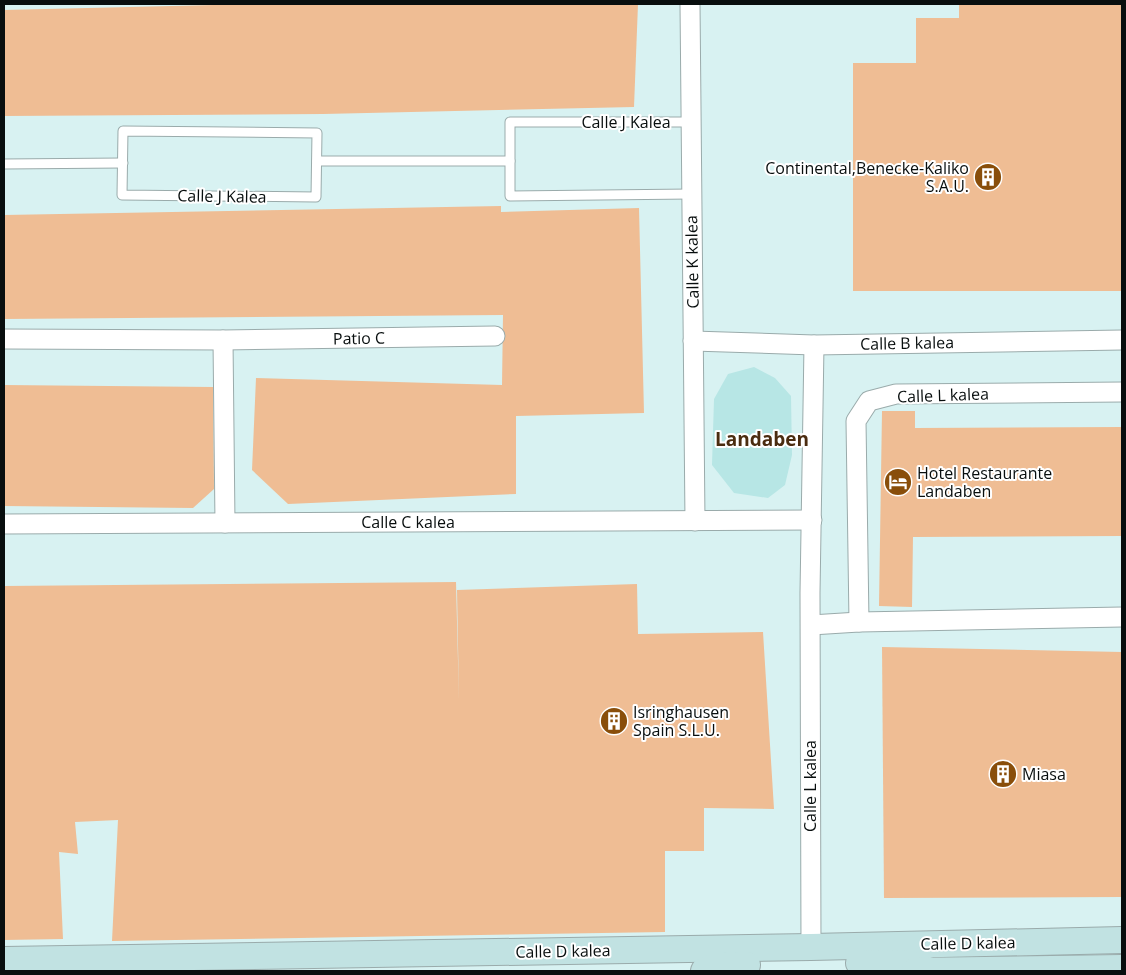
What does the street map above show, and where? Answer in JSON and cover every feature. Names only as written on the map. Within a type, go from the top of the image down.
[{"type":"street","name":"Calle K kalea","points":[[690,4],[695,520]]},
{"type":"street","name":"Patio C","points":[[4,339],[224,340],[495,336]]},
{"type":"street","points":[[224,340],[225,523]]},
{"type":"street","name":"Calle B kalea","points":[[693,341],[814,345],[1122,340]]},
{"type":"street","name":"Calle L kalea","points":[[811,947],[811,625],[814,345]]},
{"type":"street","name":"Calle L kalea","points":[[860,622],[856,421],[869,401],[896,394],[1122,392]]},
{"type":"street","name":"Calle C kalea","points":[[4,524],[812,520]]},
{"type":"street","points":[[811,625],[860,622],[1122,617]]},
{"type":"street","name":"Calle D kalea","points":[[4,960],[1122,940]]},
{"type":"street","points":[[704,971],[714,966],[795,963],[811,947],[840,962],[911,964],[931,971]]},
{"type":"street","name":"Calle D kalea","points":[[912,971],[1122,968]]},
{"type":"lane","name":"Calle J Kalea","points":[[691,122],[510,122],[510,196],[691,194]]},
{"type":"lane","name":"Calle J Kalea","points":[[123,131],[317,133],[316,198],[122,195],[123,163],[123,131]]},
{"type":"lane","points":[[317,161],[510,161]]},
{"type":"lane","points":[[4,164],[123,163]]},
{"type":"shaded area","points":[[4,4],[1122,4],[1122,971],[4,971]]},
{"type":"shaded area","points":[[754,367],[775,378],[791,396],[792,455],[785,485],[768,498],[734,493],[712,465],[714,399],[728,374]]},
{"type":"building","points":[[255,4],[638,4],[634,107],[323,114],[4,116],[4,10]]},
{"type":"building","name":"Continental,Benecke-Kaliko S.A.U.","points":[[959,4],[1122,4],[1122,291],[853,291],[853,63],[916,63],[916,18],[959,18]]},
{"type":"building","points":[[501,206],[501,212],[639,208],[644,413],[516,416],[516,494],[288,504],[252,470],[256,378],[502,385],[503,315],[4,319],[4,215]]},
{"type":"building","points":[[4,385],[213,387],[214,489],[193,508],[4,506]]},
{"type":"building","points":[[882,411],[915,411],[915,428],[1122,427],[1122,536],[913,537],[912,607],[879,606]]},
{"type":"building","points":[[456,582],[459,701],[457,590],[637,584],[638,634],[763,632],[774,809],[704,808],[704,851],[665,851],[665,932],[112,941],[118,820],[75,822],[78,854],[59,852],[63,939],[4,940],[4,586]]},
{"type":"building","name":"Miasa","points":[[882,647],[1122,652],[1122,897],[884,898]]},
{"type":"place","name":"Continental,Benecke-Kaliko S.A.U.","points":[[988,177]]},
{"type":"place","name":"Hotel Restaurante Landaben","points":[[898,482]]},
{"type":"place","name":"Isringhausen Spain S.L.U.","points":[[614,721]]},
{"type":"place","name":"Miasa","points":[[1003,774]]},
{"type":"district","name":"Landaben","points":[[762,439]]}]
